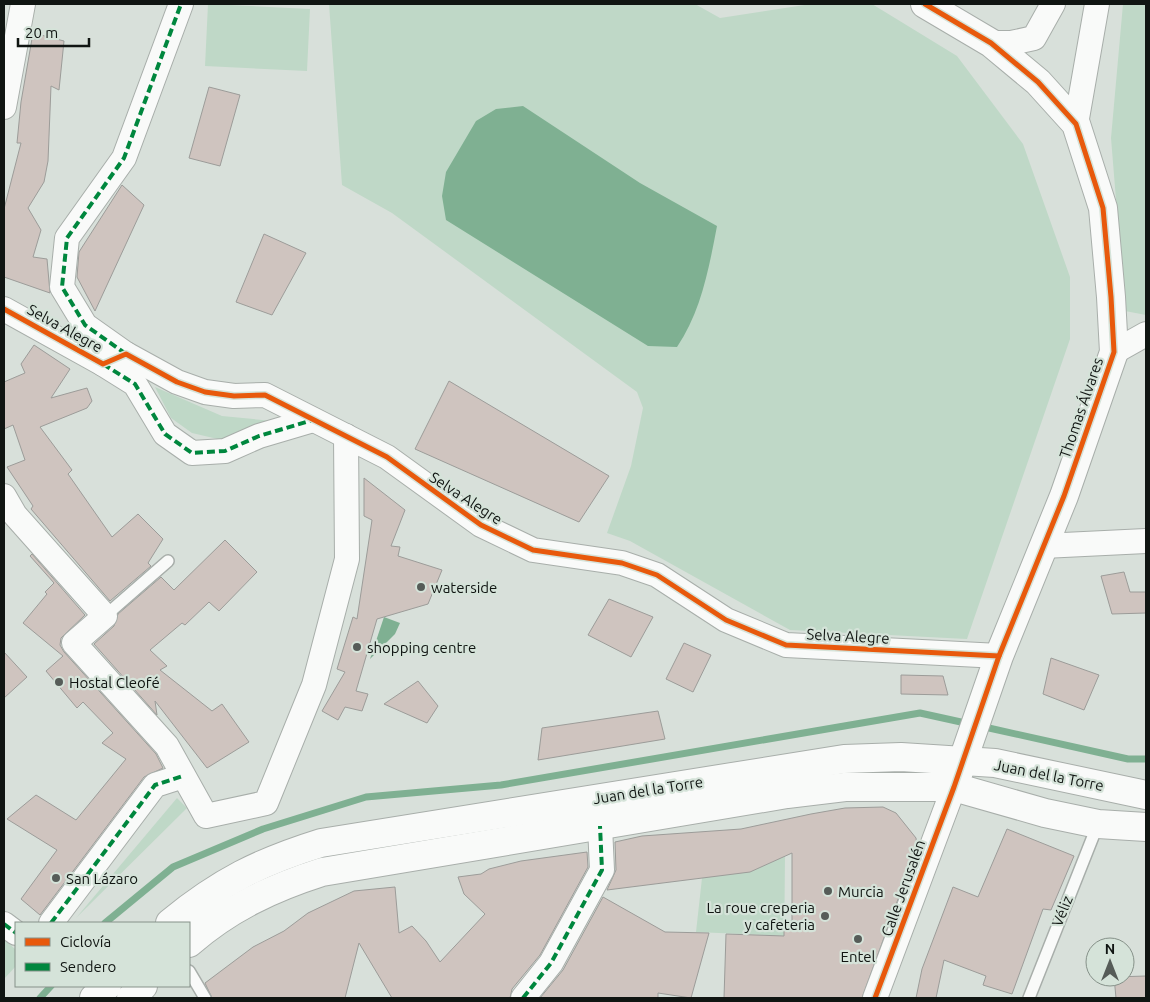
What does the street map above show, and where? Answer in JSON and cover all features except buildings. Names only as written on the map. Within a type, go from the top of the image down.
[{"type":"main road","name":"Thomas Álvares","points":[[925,4],[991,43],[1038,82],[1076,124],[1103,208],[1114,352],[1064,496],[999,656],[954,787]]},
{"type":"main road","name":"Juan del la Torre","points":[[171,922],[199,900],[233,878],[275,858],[321,843],[844,759],[901,757],[967,747],[1046,773],[1146,794]]},
{"type":"main road","name":"Juan del la Torre","points":[[190,942],[210,925],[242,904],[281,885],[322,872],[787,794],[845,787],[954,787],[1045,813],[1098,824],[1146,827]]},
{"type":"main road","points":[[94,998],[106,987]]},
{"type":"main road","points":[[131,998],[142,987]]},
{"type":"street","points":[[4,107],[23,4]]},
{"type":"street","points":[[126,354],[85,325],[62,287],[67,238],[124,158],[181,4]]},
{"type":"street","points":[[991,43],[1034,38],[1053,4]]},
{"type":"street","points":[[1076,124],[1097,4]]},
{"type":"street","name":"Selva Alegre","points":[[4,309],[103,364],[126,354],[177,382],[205,392],[234,396],[265,395],[387,457],[481,525],[533,550],[622,562],[657,575],[726,620],[786,645],[999,656]]},
{"type":"street","points":[[1114,352],[1146,334]]},
{"type":"street","points":[[103,364],[135,384],[165,434],[192,453],[225,451],[267,433],[313,420]]},
{"type":"street","points":[[4,496],[14,515],[105,616],[74,643],[167,746],[206,816],[266,803],[314,685],[347,558],[346,436]]},
{"type":"street","points":[[1043,546],[1146,540]]},
{"type":"street","points":[[52,922],[154,785],[183,776]]},
{"type":"street","name":"Calle Jerusalén","points":[[875,998],[954,787]]},
{"type":"street","points":[[523,998],[551,962],[602,870],[600,826]]},
{"type":"street","points":[[4,924],[15,932]]},
{"type":"lane","points":[[105,616],[168,561]]},
{"type":"lane","name":"Véliz","points":[[1028,998],[1098,824]]},
{"type":"lane","points":[[190,973],[205,998]]},
{"type":"shaded area","points":[[208,4],[310,9],[307,71],[205,66]]},
{"type":"shaded area","points":[[329,4],[695,4],[720,18],[811,4],[872,4],[957,56],[1023,144],[1070,277],[1070,339],[967,639],[790,630],[630,541],[607,533],[631,466],[643,408],[637,392],[392,213],[342,185]]},
{"type":"shaded area","points":[[1123,4],[1146,4],[1146,315],[1125,311],[1111,138]]},
{"type":"shaded area","points":[[523,106],[640,183],[717,226],[703,289],[692,319],[677,347],[648,346],[446,220],[442,196],[446,172],[476,121],[496,109]]},
{"type":"shaded area","points":[[155,387],[222,416],[273,421],[222,440],[192,433],[171,418]]},
{"type":"shaded area","points":[[384,617],[400,623],[395,634],[370,659]]},
{"type":"shaded area","points":[[177,798],[187,808],[76,918]]},
{"type":"shaded area","points":[[785,856],[784,961],[766,935],[696,932],[702,878]]},
{"type":"shaded area","points":[[4,939],[15,949],[15,967],[4,979]]},
{"type":"waterway","points":[[106,922],[173,867],[263,829],[366,797],[501,785],[920,713],[970,724]]},
{"type":"waterway","points":[[980,726],[1128,759],[1146,759]]},
{"type":"waterway","points":[[40,998],[50,987]]},
{"type":"marked path","points":[[126,354],[85,325],[62,287],[67,238],[124,158],[181,4]]},
{"type":"marked path","points":[[103,364],[135,384],[165,434],[192,453],[225,451],[259,436],[313,420]]},
{"type":"marked path","points":[[52,922],[155,785],[183,776]]},
{"type":"marked path","points":[[523,998],[551,963],[602,870],[600,826]]},
{"type":"marked path","points":[[4,924],[15,932]]},
{"type":"cycle path","points":[[875,998],[954,787],[999,656],[1064,496],[1114,352],[1103,208],[1076,124],[1038,82],[991,43],[925,4]]},
{"type":"cycle path","points":[[4,309],[103,364],[126,354],[177,382],[205,392],[234,396],[265,395],[387,457],[481,525],[533,550],[622,563],[657,575],[726,620],[786,645],[999,656]]},
{"type":"place","name":"waterside","points":[[421,587]]},
{"type":"place","name":"shopping centre","points":[[357,647]]},
{"type":"place","name":"Hostal Cleofé","points":[[59,682]]},
{"type":"place","name":"San Lázaro","points":[[56,878]]},
{"type":"place","name":"Murcia","points":[[828,891]]},
{"type":"place","name":"La roue creperia y cafeteria","points":[[825,916]]},
{"type":"place","name":"Entel","points":[[858,939]]}]
